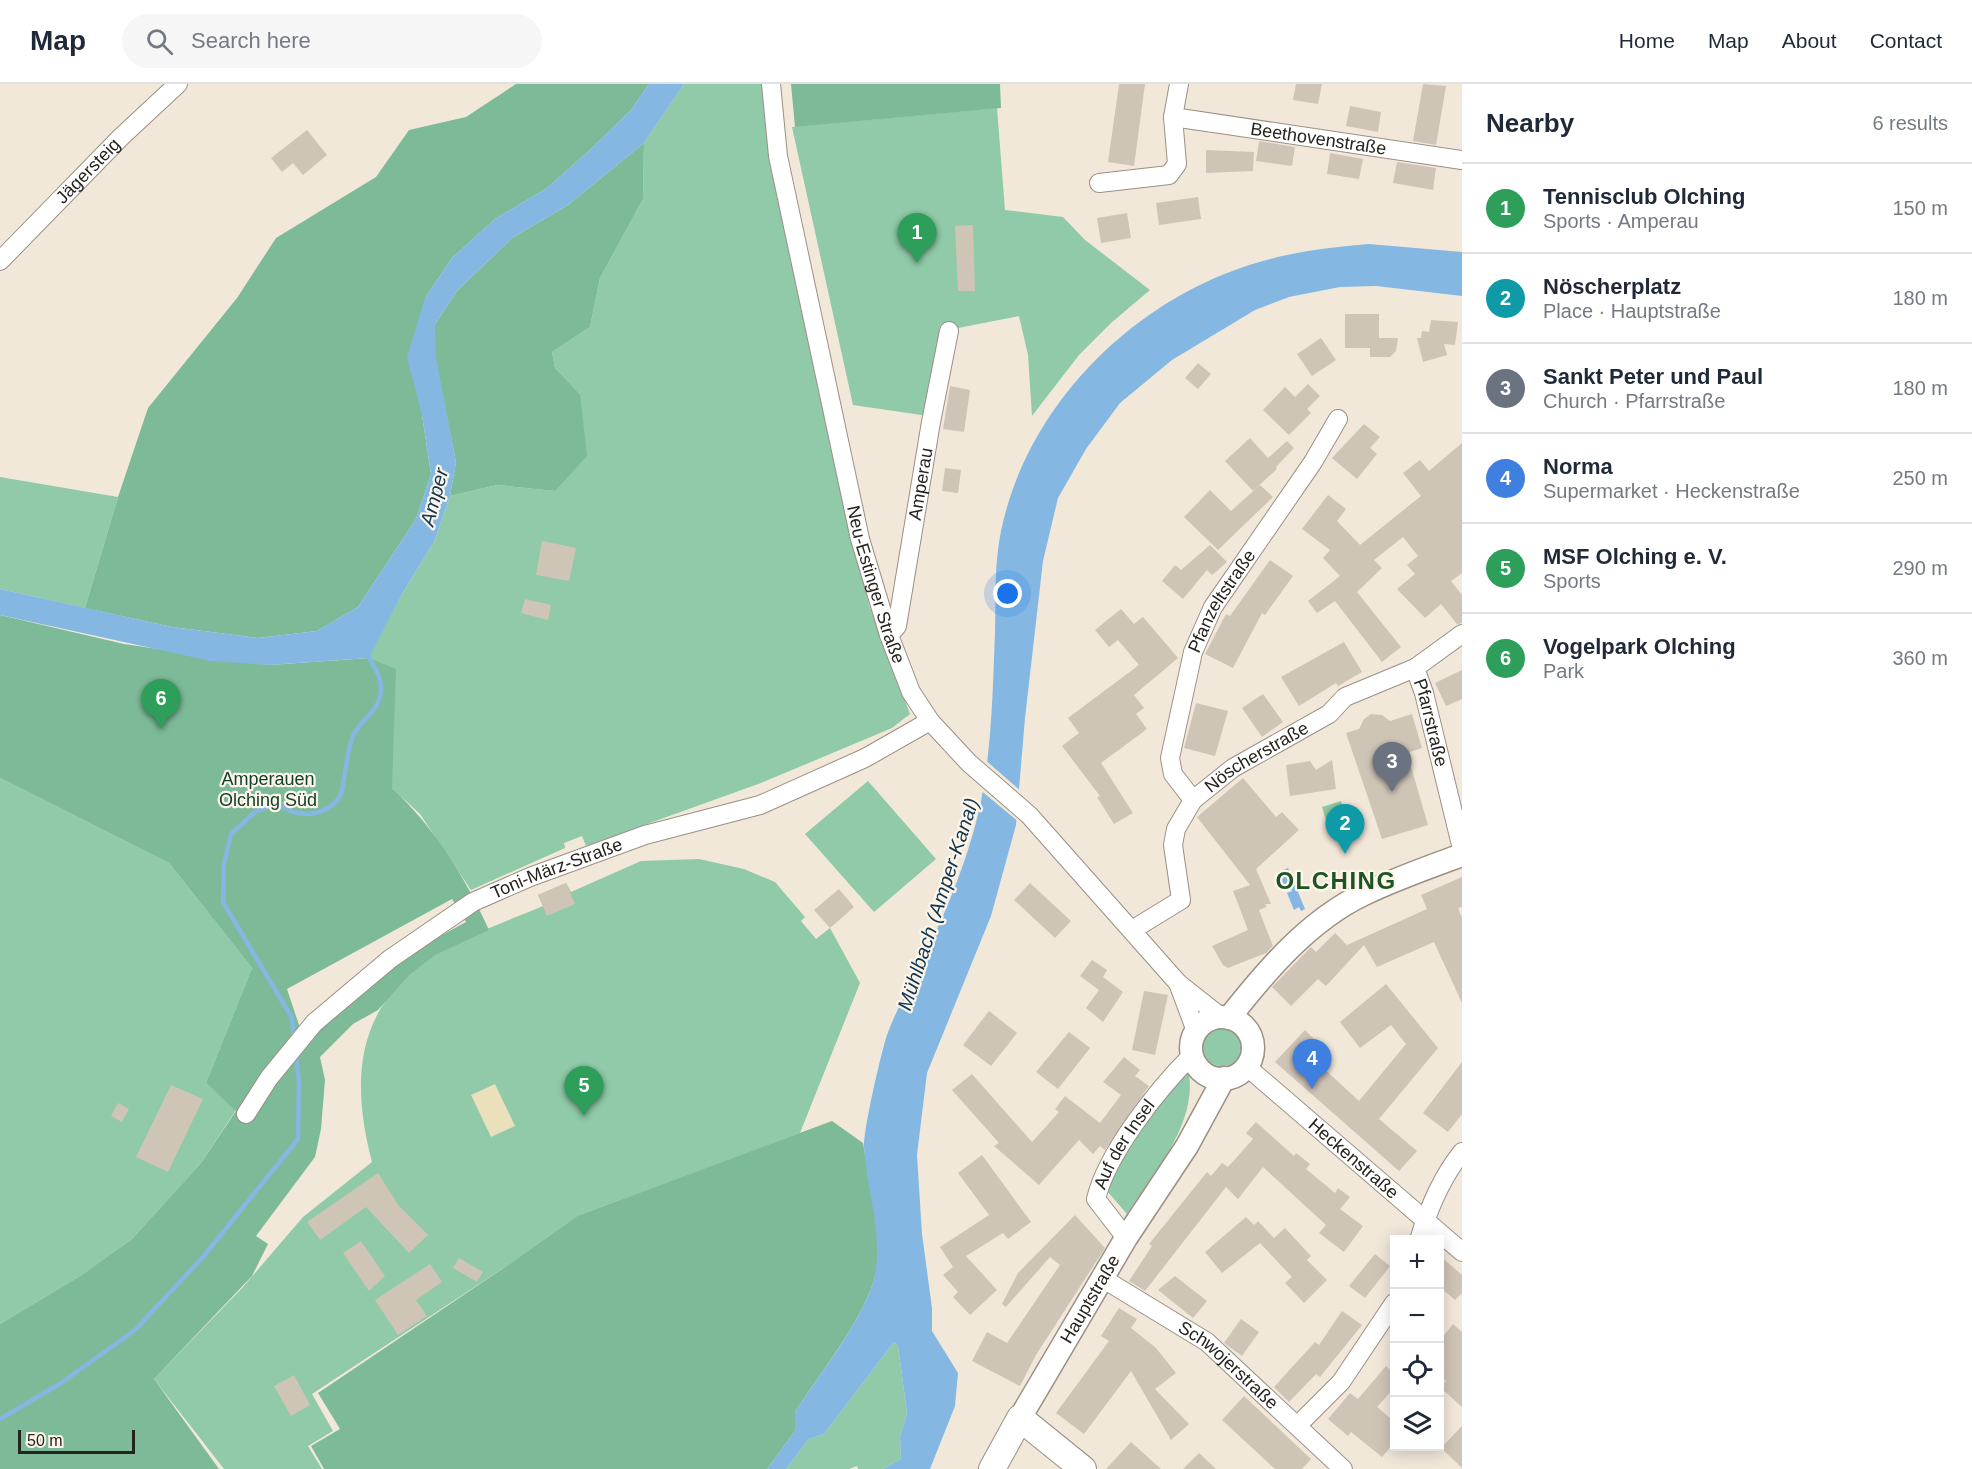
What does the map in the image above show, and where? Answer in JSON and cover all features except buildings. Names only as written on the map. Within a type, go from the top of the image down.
[{"type":"main road","name":"Hauptstraße","points":[[992,1469],[1020,1418]]},
{"type":"main road","points":[[1020,1418],[1083,1469]]},
{"type":"street","name":"Jägersteig","points":[[0,261],[121,137],[178,84]]},
{"type":"street","name":"Neu-Estinger Straße","points":[[771,84],[778,156],[860,539],[889,635],[911,692],[930,721],[969,763],[1027,813],[1178,983],[1232,1021]]},
{"type":"street","points":[[1099,183],[1169,175],[1177,164],[1173,117],[1179,84]]},
{"type":"street","name":"Beethovenstraße","points":[[1173,117],[1462,160]]},
{"type":"street","name":"Amperau","points":[[889,635],[897,626],[949,331]]},
{"type":"street","name":"Pfanzeltstraße","points":[[1193,800],[1173,774],[1170,758],[1193,652],[1223,591],[1313,462],[1338,419]]},
{"type":"street","name":"Nöscherstraße","points":[[1132,930],[1181,900],[1173,845],[1176,829],[1193,800],[1233,768],[1329,714],[1345,697],[1415,668],[1462,634]]},
{"type":"street","name":"Pfarrstraße","points":[[1415,668],[1424,693],[1462,849]]},
{"type":"street","name":"Toni-März-Straße","points":[[246,1114],[268,1078],[314,1023],[390,959],[473,903],[530,877],[645,835],[760,805],[865,758],[930,721]]},
{"type":"street","points":[[1232,1021],[1261,980],[1298,941],[1343,906],[1362,894],[1462,855]]},
{"type":"street","name":"Neu-Estinger Straße","points":[[1178,983],[1196,1030]]},
{"type":"street","points":[[1207,1021],[1232,1021],[1252,1045],[1246,1066],[1240,1072],[1224,1078],[1215,1077],[1196,1061],[1192,1042],[1196,1030],[1207,1021]]},
{"type":"street","name":"Hauptstraße","points":[[1194,1132],[1196,1061]]},
{"type":"street","name":"Auf der Insel","points":[[1126,1238],[1096,1198],[1101,1177],[1170,1077],[1196,1061]]},
{"type":"street","name":"Heckenstraße","points":[[1246,1066],[1462,1252]]},
{"type":"street","name":"Hauptstraße","points":[[1020,1418],[1126,1238],[1161,1189],[1224,1078]]},
{"type":"street","points":[[1420,1235],[1425,1220],[1450,1170],[1462,1152]]},
{"type":"street","name":"Schwojerstraße","points":[[1102,1278],[1207,1342],[1343,1469]]},
{"type":"street","points":[[1298,1425],[1341,1382],[1390,1310]]},
{"type":"green space","points":[[516,84],[649,84],[631,110],[547,188],[495,219],[452,258],[425,298],[422,415],[431,474],[416,519],[358,607],[317,631],[258,638],[172,627],[85,608],[118,497],[148,408],[237,298],[276,238],[376,177],[409,130],[466,117]]},
{"type":"green space","points":[[684,84],[763,84],[848,514],[869,605],[910,714],[892,728],[761,783],[586,846],[582,836],[564,843],[565,848],[471,890],[420,814],[392,788],[363,667],[402,594],[434,542],[450,496],[497,485],[555,491],[580,394],[555,368],[552,352],[590,327],[600,278],[643,199],[644,143]]},
{"type":"green space","points":[[791,84],[1000,84],[1001,108],[795,127]]},
{"type":"green space","points":[[997,108],[1005,210],[1063,217],[1085,240],[1150,290],[1111,323],[1079,355],[1032,416],[1028,355],[1019,316],[948,330],[928,416],[853,405],[792,127]]},
{"type":"green space","points":[[644,143],[643,199],[600,278],[590,327],[552,352],[555,368],[580,394],[587,456],[555,491],[497,485],[450,496],[456,462],[435,358],[435,324],[457,291],[512,238],[568,205]]},
{"type":"green space","points":[[0,477],[118,497],[85,608],[0,589]]},
{"type":"green space","name":"Amperauen Olching Süd","points":[[0,615],[124,644],[269,665],[369,658],[396,669],[392,788],[408,803],[448,854],[489,930],[435,955],[409,975],[378,1010],[353,1024],[320,1057],[325,1080],[321,1129],[315,1157],[256,1236],[268,1244],[252,1276],[154,1379],[219,1469],[0,1469],[0,1324],[80,1276],[132,1239],[201,1163],[236,1111],[206,1083],[252,968],[169,863],[0,778]],"holes":[[[452,899],[466,922],[398,959],[305,1043],[287,989]]]},
{"type":"green space","points":[[0,778],[169,863],[252,968],[206,1083],[236,1110],[201,1163],[132,1239],[80,1276],[0,1324]]},
{"type":"green space","points":[[868,781],[936,859],[874,912],[805,834]]},
{"type":"green space","points":[[1341,801],[1347,822],[1328,827],[1322,807]]},
{"type":"green space","points":[[699,859],[744,869],[775,882],[805,917],[801,921],[816,939],[830,928],[860,983],[800,1133],[577,1216],[508,1265],[312,1394],[333,1431],[308,1446],[322,1469],[224,1469],[154,1379],[243,1287],[303,1217],[372,1162],[361,1101],[361,1073],[374,1021],[388,997],[408,975],[445,948],[543,906],[538,895],[566,883],[571,892],[641,861]]},
{"type":"green space","points":[[1222,1026],[1230,1027],[1236,1032],[1241,1038],[1241,1054],[1236,1060],[1230,1065],[1222,1066],[1214,1065],[1208,1060],[1203,1054],[1202,1046],[1203,1038],[1208,1032],[1214,1027]]},
{"type":"green space","points":[[1188,1069],[1190,1089],[1181,1127],[1161,1164],[1127,1214],[1107,1191],[1112,1174],[1174,1083]]},
{"type":"green space","points":[[832,1121],[863,1143],[877,1225],[876,1272],[871,1289],[853,1325],[795,1412],[795,1431],[767,1469],[324,1469],[311,1446],[340,1429],[318,1393],[577,1216]]},
{"type":"green space","points":[[894,1342],[898,1346],[907,1413],[900,1437],[901,1459],[882,1469],[858,1469],[857,1466],[849,1469],[786,1469],[809,1439],[824,1434]]},
{"type":"sand","points":[[495,1084],[515,1126],[491,1137],[471,1095]]},
{"type":"water","name":"Amper","points":[[649,84],[684,84],[644,143],[568,205],[512,238],[457,291],[435,324],[436,358],[456,462],[450,496],[434,542],[402,594],[369,658],[269,665],[211,661],[0,615],[0,589],[172,627],[258,638],[317,631],[358,607],[416,519],[431,474],[422,415],[407,357],[425,298],[452,258],[495,219],[547,188],[631,110]]},
{"type":"water","points":[[1369,244],[1462,252],[1462,296],[1376,286],[1340,287],[1289,297],[1255,310],[1172,360],[1120,403],[1086,449],[1058,498],[1043,561],[1025,718],[1016,825],[991,916],[927,1073],[917,1155],[922,1234],[932,1308],[932,1331],[958,1373],[955,1406],[930,1469],[882,1469],[901,1459],[900,1437],[907,1413],[898,1346],[894,1342],[824,1434],[809,1439],[786,1469],[767,1469],[795,1431],[795,1412],[855,1323],[872,1285],[876,1269],[877,1239],[864,1148],[869,1110],[887,1035],[952,895],[978,816],[990,734],[996,569],[999,544],[1013,489],[1031,449],[1053,411],[1080,376],[1111,345],[1146,317],[1183,294],[1222,275],[1276,257],[1313,250]]},
{"type":"water","points":[[1288,868],[1305,909],[1301,911],[1299,907],[1294,910],[1287,893],[1292,891],[1290,886],[1285,888],[1278,872]]},
{"type":"pier","points":[[983,758],[1022,792],[1019,822],[979,789]]},
{"type":"waterway","points":[[294,1040],[292,1018],[223,902],[224,864],[231,834],[255,812],[276,804],[304,814],[318,812],[331,806],[340,796],[353,736],[374,710],[380,698],[380,680],[367,653]]},
{"type":"waterway","points":[[0,1419],[61,1383],[135,1330],[203,1257],[298,1139],[299,1083],[296,1054]]},
{"type":"place","name":"Tennisclub Olching","points":[[917,263]]},
{"type":"place","name":"Vogelpark Olching","points":[[161,729]]},
{"type":"place","name":"Sankt Peter und Paul","points":[[1392,792]]},
{"type":"place","name":"Nöscherplatz","points":[[1345,854]]},
{"type":"place","name":"Norma","points":[[1312,1089]]},
{"type":"place","name":"MSF Olching e. V.","points":[[584,1116]]},
{"type":"district","name":"OLCHING","points":[[1336,881]]},
{"type":"water label","name":"Mühlbach (Amper-Kanal)","points":[[938,904]]}]
